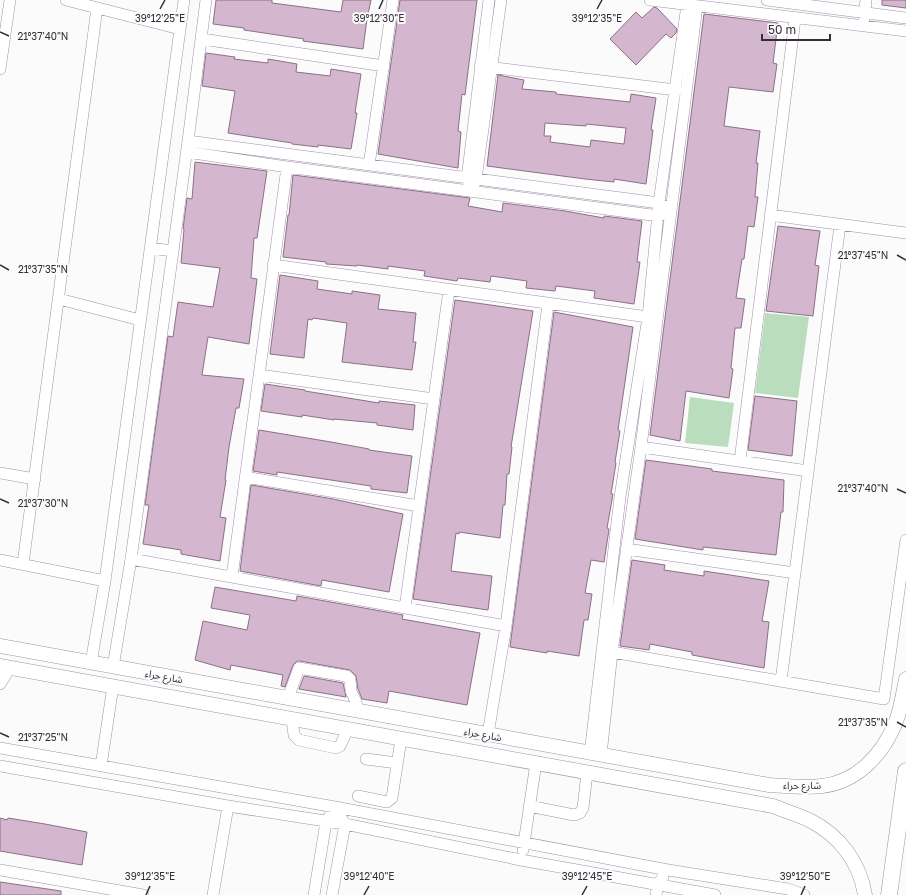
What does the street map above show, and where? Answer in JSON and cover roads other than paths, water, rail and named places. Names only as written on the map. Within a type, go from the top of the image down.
[{"type":"highway","points":[[890,895],[906,771]]},
{"type":"main road","name":"شارع حراء","points":[[0,646],[488,734],[595,755],[769,785],[822,786],[844,780],[865,767],[883,748],[896,722],[906,679]]},
{"type":"main road","name":"شارع حراء","points":[[5,667],[773,806],[811,821],[832,836],[850,853],[861,875],[866,895]]},
{"type":"main road","points":[[665,766],[665,787]]},
{"type":"street","points":[[0,69],[10,0]]},
{"type":"street","points":[[66,0],[180,29]]},
{"type":"street","points":[[90,663],[105,581],[184,0]]},
{"type":"street","points":[[113,667],[131,559],[188,147],[206,0]]},
{"type":"street","points":[[369,165],[393,0]]},
{"type":"street","points":[[472,191],[480,66],[489,0]]},
{"type":"street","points":[[472,179],[492,68],[501,0]]},
{"type":"street","points":[[650,0],[906,32]]},
{"type":"street","points":[[767,0],[906,18]]},
{"type":"street","points":[[863,26],[866,0]]},
{"type":"street","points":[[595,755],[620,497],[648,317],[659,216],[659,203],[676,90],[692,5]]},
{"type":"street","points":[[595,755],[612,652],[641,447],[671,210],[692,5]]},
{"type":"street","points":[[23,564],[97,8]]},
{"type":"street","points":[[740,461],[795,19]]},
{"type":"street","points":[[202,39],[384,66]]},
{"type":"street","points":[[480,66],[676,90]]},
{"type":"street","points":[[188,147],[369,165],[659,203],[671,210]]},
{"type":"street","points":[[188,147],[287,167],[659,216],[671,210]]},
{"type":"street","points":[[232,577],[287,167]]},
{"type":"street","points":[[770,215],[906,233]]},
{"type":"street","points":[[781,681],[840,225]]},
{"type":"street","points":[[150,248],[173,251]]},
{"type":"street","points":[[273,265],[648,317]]},
{"type":"street","points":[[405,608],[449,290]]},
{"type":"street","points":[[59,299],[140,320]]},
{"type":"street","points":[[488,734],[506,626],[548,304]]},
{"type":"street","points":[[259,375],[434,399]]},
{"type":"street","points":[[641,447],[808,471]]},
{"type":"street","points":[[0,473],[35,479]]},
{"type":"street","points":[[245,477],[419,506]]},
{"type":"street","points":[[620,497],[633,498]]},
{"type":"street","points":[[612,652],[884,699],[906,540]]},
{"type":"street","points":[[626,549],[795,573]]},
{"type":"street","points":[[131,559],[506,626]]},
{"type":"street","points":[[0,560],[105,581]]},
{"type":"street","points":[[0,684],[5,667]]},
{"type":"street","points":[[288,698],[299,668],[346,676],[350,679],[351,691],[358,711]]},
{"type":"street","points":[[101,766],[113,686]]},
{"type":"street","points":[[292,719],[294,735],[299,740],[336,748],[340,746],[348,729]]},
{"type":"street","points":[[358,796],[387,802],[390,801],[392,798],[401,739]]},
{"type":"street","points":[[0,748],[336,807],[668,870],[788,889],[804,895]]},
{"type":"street","points":[[366,759],[397,763]]},
{"type":"street","points":[[521,860],[536,763]]},
{"type":"street","points":[[0,766],[228,806],[345,824],[521,860],[658,884],[676,891],[715,895]]},
{"type":"street","points":[[529,806],[574,815],[580,813],[583,808],[588,772]]},
{"type":"street","points":[[213,895],[228,806]]},
{"type":"street","points":[[314,895],[326,822],[336,807]]},
{"type":"street","points":[[332,895],[345,824],[336,807]]},
{"type":"street","points":[[0,870],[110,892],[143,895]]},
{"type":"street","points":[[656,895],[658,884],[668,870]]},
{"type":"street","points":[[668,870],[676,891]]}]
